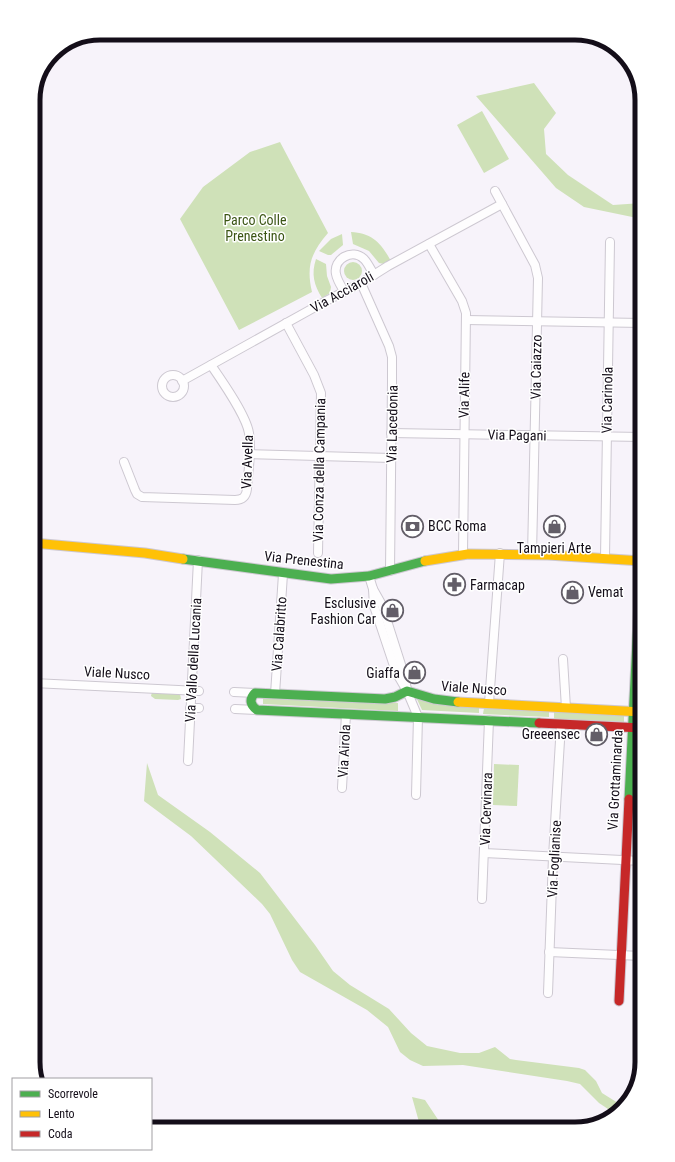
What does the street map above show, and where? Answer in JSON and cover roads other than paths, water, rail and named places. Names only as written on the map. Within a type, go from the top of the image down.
[{"type":"street","name":"Via Caiazzo","points":[[495,191],[536,270],[539,286],[532,554]]},
{"type":"street","name":"Via Acciaroli","points":[[182,381],[502,204]]},
{"type":"street","name":"Via Carinola","points":[[605,558],[610,242]]},
{"type":"street","name":"Via Alife","points":[[429,244],[462,301],[465,310],[463,554]]},
{"type":"street","points":[[344,291],[335,272],[339,262],[344,256],[352,254],[363,257],[374,275]]},
{"type":"street","name":"Via Lacedonia","points":[[361,283],[378,319],[390,350],[392,368],[390,571]]},
{"type":"street","points":[[466,320],[635,323]]},
{"type":"street","name":"Via Conza della Campania","points":[[286,323],[320,388],[318,553]]},
{"type":"street","name":"Via Avella","points":[[124,462],[134,490],[142,497],[236,500],[244,498],[247,494],[249,454],[249,436],[246,423],[211,364]]},
{"type":"street","name":"Via Pagani","points":[[391,433],[635,437]]},
{"type":"street","points":[[249,454],[391,458]]},
{"type":"street","name":"Via Prenestina","points":[[40,544],[113,549],[332,580],[369,576],[431,560],[463,554],[532,554],[635,560]]},
{"type":"street","points":[[489,704],[500,553]]},
{"type":"street","name":"Via Vallo della Lucania","points":[[188,761],[195,708],[198,560]]},
{"type":"street","name":"Via Calabritto","points":[[275,694],[284,574]]},
{"type":"street","points":[[369,576],[373,589],[382,605],[403,671],[407,691],[418,717],[416,795]]},
{"type":"street","points":[[563,659],[566,708]]},
{"type":"street","name":"Viale Nusco","points":[[40,683],[195,690]]},
{"type":"street","points":[[234,692],[385,699],[395,697],[407,691]]},
{"type":"street","name":"Viale Nusco","points":[[407,691],[442,701],[635,712]]},
{"type":"street","points":[[255,693],[251,700],[253,707],[257,710]]},
{"type":"street","points":[[235,709],[635,727]]},
{"type":"street","name":"Via Airola","points":[[342,788],[346,714]]},
{"type":"street","name":"Via Grottaminarda","points":[[619,1001],[632,727],[635,718]]},
{"type":"street","name":"Via Cervinara","points":[[482,899],[488,720]]},
{"type":"street","name":"Via Foglianise","points":[[548,993],[553,857],[561,724]]},
{"type":"street","points":[[484,853],[635,861]]},
{"type":"street","points":[[550,952],[635,956]]},
{"type":"place","name":"BCC Roma","points":[[413,526]]},
{"type":"place","name":"Tampieri Arte","points":[[554,526]]},
{"type":"place","name":"Farmacap","points":[[454,585]]},
{"type":"place","name":"Vemat","points":[[572,592]]},
{"type":"place","name":"Esclusive Fashion Car","points":[[392,611]]},
{"type":"place","name":"Giaffa","points":[[415,673]]},
{"type":"place","name":"Greeensec","points":[[596,734]]},
{"type":"park label","name":"Parco Colle Prenestino","points":[[255,228]]}]
